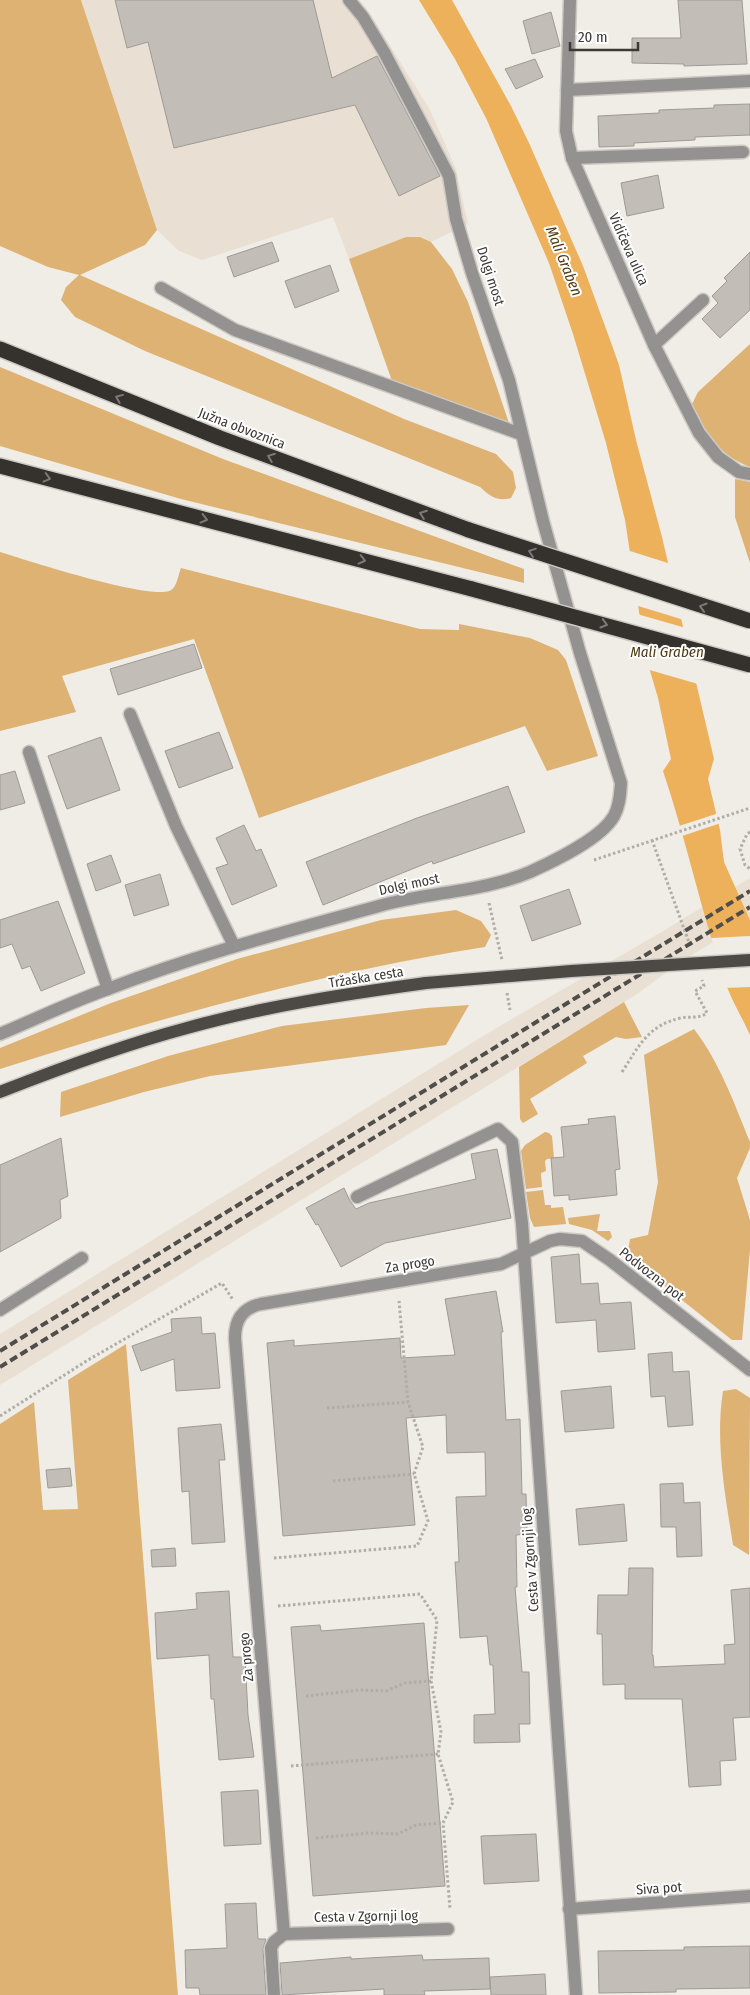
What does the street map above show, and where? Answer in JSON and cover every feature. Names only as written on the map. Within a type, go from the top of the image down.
[{"type":"highway","name":"Južna obvoznica","points":[[2,350],[220,438],[469,530],[750,621]]},
{"type":"highway","points":[[0,466],[472,589],[750,665]]},
{"type":"main road","name":"Tržaška cesta","points":[[0,1092],[92,1057],[188,1027],[302,1002],[426,983],[571,970],[750,960]]},
{"type":"street","name":"Dolgi most","points":[[0,1034],[108,989],[234,946],[388,904],[484,885],[529,872],[574,849],[599,832],[613,817],[620,801],[621,783],[580,653],[521,434],[509,380],[472,273],[456,219],[449,176],[384,52],[363,17],[349,0]]},
{"type":"street","name":"Vidičeva ulica","points":[[570,0],[566,131],[572,158],[654,345],[698,433],[718,457],[739,472],[750,474]]},
{"type":"street","points":[[567,90],[750,81]]},
{"type":"street","points":[[572,158],[743,152]]},
{"type":"street","points":[[161,288],[235,330],[521,434]]},
{"type":"street","points":[[654,345],[703,300]]},
{"type":"street","points":[[130,714],[176,826],[234,946]]},
{"type":"street","points":[[29,752],[108,989]]},
{"type":"street","name":"Cesta v Zgornji log","points":[[357,1197],[498,1129],[512,1142],[522,1223],[576,1995]]},
{"type":"street","name":"Podvozna pot","points":[[524,1254],[560,1239],[575,1239],[589,1244],[750,1370]]},
{"type":"street","name":"Za progo","points":[[284,1934],[235,1338],[235,1330],[241,1313],[246,1308],[261,1304],[501,1264],[524,1254]]},
{"type":"street","points":[[0,1310],[82,1258]]},
{"type":"street","name":"Siva pot","points":[[569,1909],[750,1896]]},
{"type":"street","name":"Cesta v Zgornji log","points":[[284,1934],[448,1930]]},
{"type":"street","points":[[274,1995],[271,1948],[274,1942],[284,1934]]},
{"type":"path","points":[[586,862],[750,808]]},
{"type":"path","points":[[750,832],[747,834],[740,849],[745,865],[750,869]]},
{"type":"path","points":[[653,840],[681,915]]},
{"type":"path","points":[[484,885],[503,965]]},
{"type":"path","points":[[622,1072],[647,1035],[662,1024],[683,1018],[702,1017],[708,1013],[695,991]]},
{"type":"path","points":[[507,992],[510,1010]]},
{"type":"path","points":[[0,1416],[88,1360],[222,1283],[241,1313]]},
{"type":"path","points":[[274,1558],[417,1546],[428,1521],[414,1474],[423,1447],[408,1402],[399,1301]]},
{"type":"path","points":[[327,1408],[408,1402]]},
{"type":"path","points":[[333,1481],[414,1474]]},
{"type":"path","points":[[278,1606],[420,1594],[437,1620],[431,1681],[441,1732],[438,1754],[453,1802],[443,1823],[450,1909]]},
{"type":"path","points":[[306,1696],[358,1690],[386,1691],[405,1684],[431,1681]]},
{"type":"path","points":[[291,1766],[438,1754]]},
{"type":"path","points":[[316,1838],[369,1833],[398,1834],[416,1825],[443,1823]]},
{"type":"shaded area","points":[[0,0],[81,0],[157,230],[145,245],[80,275],[404,419],[496,454],[513,472],[516,488],[511,498],[502,499],[494,497],[480,487],[145,351],[75,317],[61,300],[66,287],[79,275],[48,267],[0,246]]},
{"type":"shaded area","points":[[81,0],[359,0],[371,15],[430,110],[456,169],[468,224],[431,242],[420,237],[406,237],[349,259],[333,217],[202,260],[179,251],[157,230]]},
{"type":"shaded area","points":[[406,237],[420,237],[431,242],[452,269],[468,302],[509,423],[392,381],[349,259]]},
{"type":"shaded area","points":[[750,344],[750,467],[721,450],[703,425],[692,404],[698,392]]},
{"type":"shaded area","points":[[0,367],[223,459],[524,569],[524,583],[181,499],[0,446]]},
{"type":"shaded area","points":[[735,479],[750,482],[750,563],[735,517]]},
{"type":"shaded area","points":[[0,552],[87,578],[137,590],[156,592],[172,590],[176,585],[181,568],[420,629],[459,630],[459,624],[530,638],[558,650],[566,660],[598,756],[547,771],[525,726],[259,818],[194,639],[62,676],[76,712],[0,731]]},
{"type":"shaded area","points":[[750,878],[750,920],[682,961],[637,994],[0,1385],[0,1334],[493,1030]]},
{"type":"shaded area","points":[[456,910],[481,921],[491,935],[485,947],[362,970],[240,999],[120,1032],[0,1069],[0,1048],[111,1003],[237,959],[381,920]]},
{"type":"shaded area","points":[[624,1002],[642,1037],[626,1039],[616,1037],[583,1056],[587,1063],[530,1099],[538,1114],[523,1123],[520,1119],[519,1067]]},
{"type":"shaded area","points":[[469,1005],[446,1045],[210,1076],[144,1092],[60,1117],[61,1092],[168,1056],[282,1026],[426,1008]]},
{"type":"shaded area","points":[[694,1029],[719,1069],[750,1142],[750,1148],[737,1178],[750,1220],[750,1250],[742,1340],[732,1340],[627,1256],[630,1239],[648,1235],[658,1182],[644,1055]]},
{"type":"shaded area","points":[[545,1132],[552,1136],[554,1158],[545,1161],[546,1171],[541,1173],[542,1187],[526,1189],[521,1151],[525,1145]]},
{"type":"shaded area","points":[[543,1190],[545,1205],[551,1205],[551,1208],[563,1207],[566,1224],[534,1227],[530,1218],[526,1192]]},
{"type":"shaded area","points":[[600,1214],[597,1231],[610,1231],[612,1237],[608,1241],[592,1230],[569,1224],[568,1218]]},
{"type":"shaded area","points":[[126,1344],[178,1995],[0,1995],[0,1424],[34,1402],[43,1510],[78,1509],[68,1380]]},
{"type":"shaded area","points":[[736,1389],[750,1398],[749,1555],[733,1545],[722,1468],[720,1429],[723,1391]]},
{"type":"water","name":"Mali Graben","points":[[419,0],[452,0],[511,106],[583,266],[619,365],[714,759],[708,779],[720,830],[724,862],[750,920],[750,1035],[729,993],[718,960],[663,771],[671,759],[658,698],[646,657],[625,520],[606,443],[573,334],[549,263],[486,118],[455,59]]},
{"type":"pier","points":[[627,550],[671,564],[684,620],[635,605]]},
{"type":"pier","points":[[637,614],[686,628],[698,684],[646,669]]},
{"type":"pier","points":[[719,813],[721,823],[682,836],[679,826]]},
{"type":"pier","points":[[750,936],[750,987],[725,988],[711,938]]},
{"type":"building","points":[[115,0],[313,0],[332,78],[377,56],[440,176],[399,196],[355,105],[174,148],[148,42],[127,48]]},
{"type":"building","points":[[678,0],[742,0],[747,64],[684,66],[684,64],[632,63],[632,38],[681,38]]},
{"type":"building","points":[[551,12],[560,46],[532,54],[523,21]]},
{"type":"building","points":[[535,59],[543,77],[516,89],[505,69]]},
{"type":"building","points":[[750,104],[750,135],[695,137],[695,140],[634,143],[634,146],[599,147],[598,116],[659,113],[659,110],[714,108],[714,105]]},
{"type":"building","points":[[658,175],[664,208],[627,216],[621,183]]},
{"type":"building","points":[[272,242],[279,261],[234,277],[227,257]]},
{"type":"building","points":[[750,252],[750,310],[720,338],[702,319],[718,303],[712,296],[727,281],[724,278]]},
{"type":"building","points":[[330,265],[339,291],[295,308],[285,281]]},
{"type":"building","points":[[194,644],[202,668],[118,695],[110,669]]},
{"type":"building","points":[[219,732],[233,768],[179,788],[165,751]]},
{"type":"building","points":[[101,737],[120,790],[67,809],[48,756]]},
{"type":"building","points":[[15,771],[25,803],[0,810],[0,775]]},
{"type":"building","points":[[508,786],[525,832],[433,864],[432,861],[323,905],[306,862],[417,818]]},
{"type":"building","points":[[244,825],[256,851],[261,849],[277,886],[232,905],[216,868],[228,864],[216,838]]},
{"type":"building","points":[[111,855],[121,882],[96,891],[87,864]]},
{"type":"building","points":[[160,874],[169,905],[134,916],[125,885]]},
{"type":"building","points":[[569,889],[581,924],[532,941],[520,906]]},
{"type":"building","points":[[58,901],[85,973],[41,991],[30,966],[22,969],[12,944],[0,948],[0,920]]},
{"type":"building","points":[[615,1116],[620,1169],[615,1170],[617,1195],[569,1200],[569,1195],[554,1196],[551,1158],[564,1157],[561,1127],[589,1124],[588,1119]]},
{"type":"building","points":[[61,1138],[68,1196],[60,1200],[61,1218],[0,1252],[0,1165]]},
{"type":"building","points":[[497,1149],[511,1218],[385,1243],[341,1267],[318,1224],[316,1225],[306,1208],[344,1188],[356,1209],[369,1203],[476,1179],[471,1154]]},
{"type":"building","points":[[579,1254],[581,1284],[598,1283],[600,1304],[631,1302],[635,1349],[598,1352],[596,1320],[556,1323],[551,1257]]},
{"type":"building","points":[[496,1291],[503,1332],[501,1332],[506,1420],[520,1419],[522,1494],[526,1494],[527,1534],[516,1535],[517,1587],[515,1587],[522,1672],[529,1672],[530,1724],[519,1724],[520,1742],[474,1743],[474,1715],[495,1714],[493,1665],[490,1665],[487,1636],[460,1638],[455,1562],[459,1562],[456,1497],[486,1496],[485,1452],[447,1453],[446,1415],[406,1418],[415,1525],[283,1536],[267,1343],[294,1340],[294,1346],[400,1338],[401,1358],[455,1355],[445,1299]]},
{"type":"building","points":[[201,1317],[202,1334],[215,1333],[220,1388],[176,1391],[174,1359],[141,1371],[132,1346],[172,1332],[171,1319]]},
{"type":"building","points":[[672,1352],[673,1372],[689,1371],[693,1425],[668,1427],[665,1396],[651,1397],[648,1354]]},
{"type":"building","points":[[611,1386],[614,1428],[565,1432],[561,1391]]},
{"type":"building","points":[[221,1424],[225,1460],[219,1460],[225,1542],[192,1544],[189,1491],[182,1492],[178,1428]]},
{"type":"building","points":[[70,1468],[72,1486],[48,1488],[46,1470]]},
{"type":"building","points":[[683,1483],[684,1503],[700,1502],[702,1556],[677,1557],[676,1527],[661,1527],[660,1484]]},
{"type":"building","points":[[624,1504],[627,1541],[579,1545],[576,1509]]},
{"type":"building","points":[[175,1548],[176,1566],[152,1567],[151,1550]]},
{"type":"building","points":[[629,1568],[653,1568],[652,1655],[654,1667],[725,1664],[724,1645],[735,1644],[731,1590],[750,1588],[750,1717],[733,1718],[736,1760],[720,1761],[721,1785],[689,1787],[682,1699],[625,1699],[625,1684],[603,1685],[602,1634],[597,1634],[598,1595],[628,1595]]},
{"type":"building","points":[[229,1591],[233,1657],[245,1657],[248,1715],[254,1757],[219,1760],[214,1699],[211,1699],[209,1655],[157,1659],[155,1613],[197,1609],[196,1593]]},
{"type":"building","points":[[424,1623],[445,1886],[313,1896],[291,1627],[320,1625],[321,1631]]},
{"type":"building","points":[[258,1790],[261,1844],[224,1846],[221,1792]]},
{"type":"building","points":[[536,1834],[539,1881],[484,1884],[481,1836]]},
{"type":"building","points":[[256,1903],[258,1939],[266,1939],[263,1949],[266,1995],[200,1995],[199,1988],[186,1988],[185,1950],[227,1948],[225,1904]]},
{"type":"building","points":[[750,1946],[750,1988],[676,1989],[676,1992],[599,1993],[598,1951],[684,1950],[684,1947]]},
{"type":"building","points":[[422,1955],[423,1960],[489,1958],[490,1989],[424,1991],[425,1995],[384,1995],[384,1989],[282,1995],[280,1963],[351,1957],[351,1959]]},
{"type":"building","points":[[545,1974],[546,1995],[491,1995],[490,1977]]},
{"type":"railway","points":[[0,1351],[750,891]]},
{"type":"railway","points":[[0,1367],[750,907]]}]
